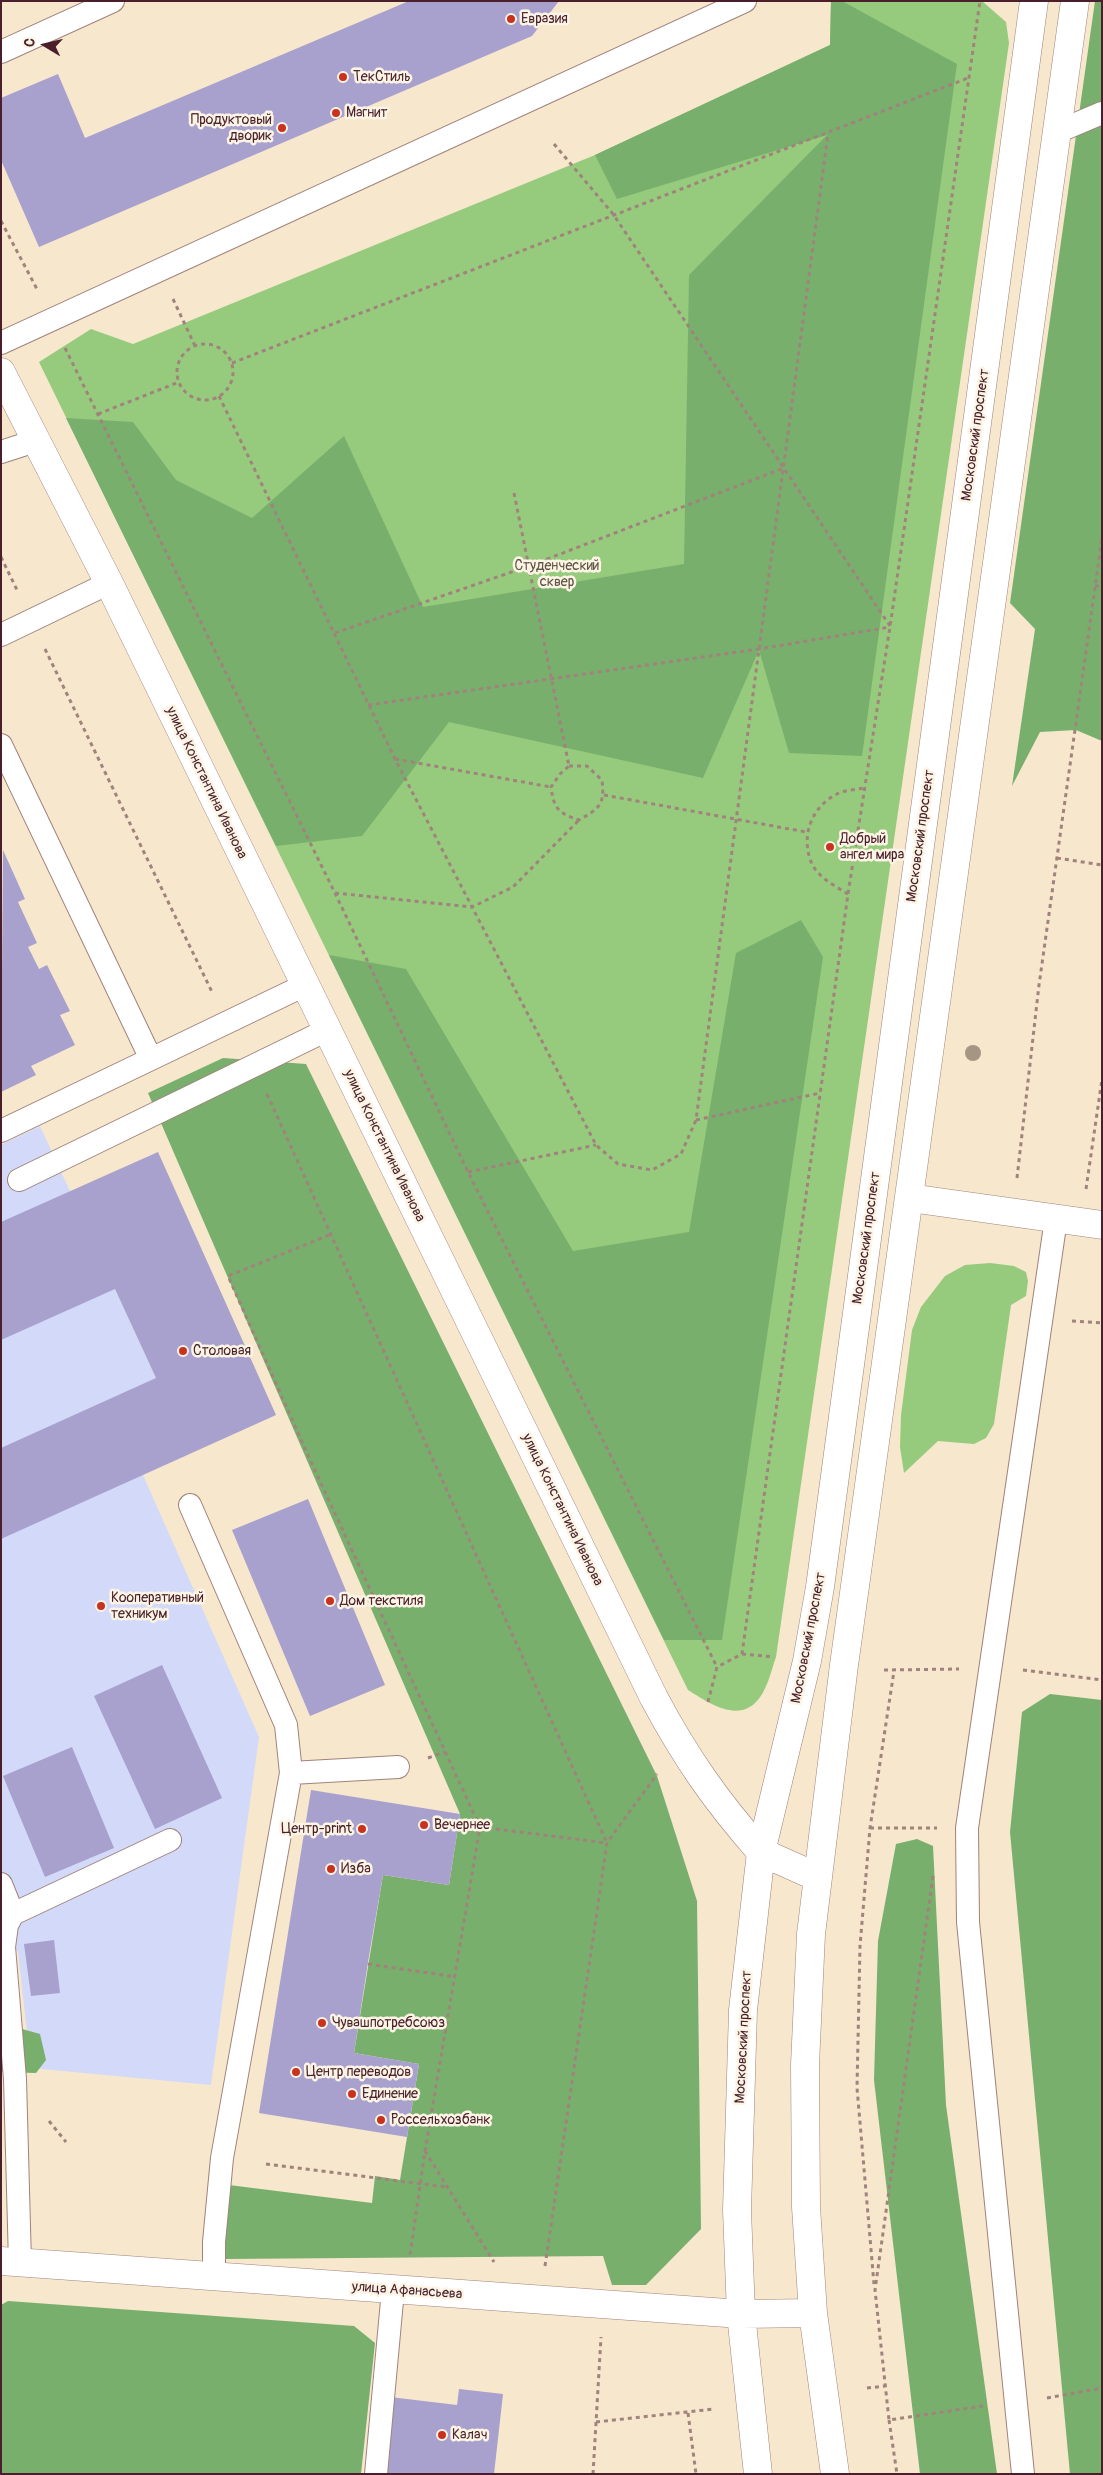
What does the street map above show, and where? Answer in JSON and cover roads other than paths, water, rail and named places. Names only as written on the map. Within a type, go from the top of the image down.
[{"type":"main road","name":"Московский проспект","points":[[758,2474],[741,2314],[737,2210],[743,2010],[761,1852],[807,1661],[820,1587],[1034,1]]},
{"type":"main road","points":[[835,2474],[813,2313],[806,2207],[805,2065],[817,1877],[844,1665],[1075,1]]},
{"type":"main road","name":"улица Константина Иванова","points":[[1,372],[109,583],[675,1737],[720,1806],[761,1852],[817,1877]]},
{"type":"main road","points":[[910,1198],[1102,1225]]},
{"type":"main road","name":"улица Афанасьева","points":[[11,2262],[741,2314],[813,2313]]},
{"type":"lane","points":[[1,52],[113,1]]},
{"type":"lane","points":[[1,342],[734,4]]},
{"type":"lane","points":[[1057,132],[1102,113]]},
{"type":"lane","points":[[1,452],[35,441]]},
{"type":"lane","points":[[1,635],[109,583]]},
{"type":"lane","points":[[1,745],[151,1059]]},
{"type":"lane","points":[[1,1131],[305,985]]},
{"type":"lane","points":[[18,1180],[327,1030]]},
{"type":"lane","points":[[1023,2474],[968,1922],[966,1828],[992,1669],[1056,1219]]},
{"type":"lane","points":[[190,1505],[286,1725],[291,1773],[222,2158],[214,2277]]},
{"type":"lane","points":[[291,1773],[398,1767]]},
{"type":"lane","points":[[11,2262],[4,1946],[6,1925],[14,1914],[170,1840]]},
{"type":"lane","points":[[1,1884],[14,1914]]},
{"type":"lane","points":[[376,2474],[393,2290]]},
{"type":"place","name":"Евразия","points":[[511,19]]},
{"type":"place","name":"ТекСтиль","points":[[343,77]]},
{"type":"place","name":"Магнит","points":[[336,113]]},
{"type":"place","name":"Продуктовый дворик","points":[[282,128]]},
{"type":"place","name":"Добрый ангел мира","points":[[830,847]]},
{"type":"place","name":"Столовая","points":[[183,1351]]},
{"type":"place","name":"Дом текстиля","points":[[330,1601]]},
{"type":"place","name":"Кооперативный техникум","points":[[101,1606]]},
{"type":"place","name":"Вечернее","points":[[424,1825]]},
{"type":"place","name":"Центр-print","points":[[362,1829]]},
{"type":"place","name":"Изба","points":[[331,1869]]},
{"type":"place","name":"Чувашпотребсоюз","points":[[322,2023]]},
{"type":"place","name":"Центр переводов","points":[[296,2072]]},
{"type":"place","name":"Единение","points":[[352,2094]]},
{"type":"place","name":"Россельхозбанк","points":[[381,2120]]},
{"type":"place","name":"Калач","points":[[442,2435]]},
{"type":"park label","name":"Студенческий сквер","points":[[557,574]]}]
